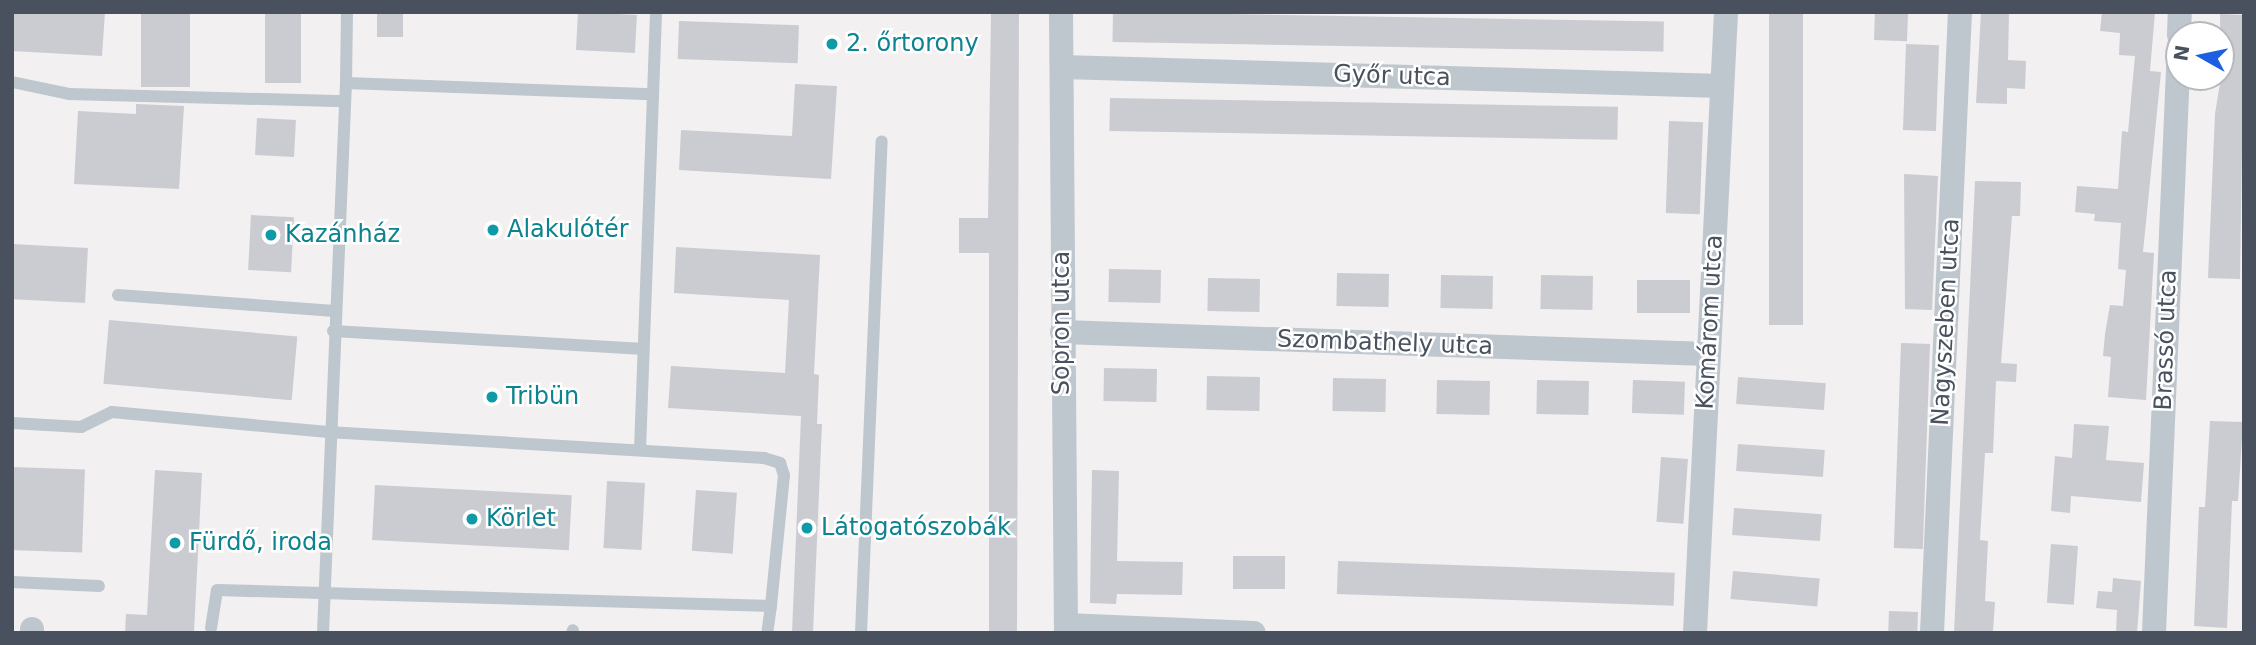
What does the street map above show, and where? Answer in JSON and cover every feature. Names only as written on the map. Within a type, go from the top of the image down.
[{"type":"street","name":"Sopron utca","points":[[1061,12],[1066,629]]},
{"type":"street","name":"Komárom utca","points":[[1695,633],[1726,12]]},
{"type":"street","name":"Nagyszeben utca","points":[[1932,633],[1960,12]]},
{"type":"street","name":"Győr utca","points":[[1062,67],[1722,86]]},
{"type":"street","name":"Brassó utca","points":[[2154,633],[2177,91]]},
{"type":"street","name":"Szombathely utca","points":[[1062,332],[1708,354]]},
{"type":"street","points":[[1066,629],[1254,633]]},
{"type":"lane","points":[[323,633],[328,432],[347,12]]},
{"type":"lane","points":[[640,450],[656,12]]},
{"type":"lane","points":[[12,82],[69,94],[345,101]]},
{"type":"lane","points":[[345,83],[652,94]]},
{"type":"lane","points":[[861,633],[882,141]]},
{"type":"lane","points":[[118,295],[334,312]]},
{"type":"lane","points":[[333,331],[643,349]]},
{"type":"lane","points":[[12,423],[81,427],[112,412],[328,432],[764,458],[780,463],[784,475],[767,633]]},
{"type":"lane","points":[[12,582],[99,586]]},
{"type":"lane","points":[[211,628],[217,590],[771,606]]},
{"type":"building","points":[[12,12],[105,12],[102,56],[12,51]]},
{"type":"building","points":[[141,12],[190,12],[190,87],[141,87]]},
{"type":"building","points":[[265,12],[301,12],[301,83],[265,83]]},
{"type":"building","points":[[377,12],[403,12],[403,37],[377,37]]},
{"type":"building","points":[[578,12],[637,15],[635,53],[576,50]]},
{"type":"building","points":[[991,12],[1019,12],[1017,633],[989,633],[989,253],[959,253],[959,218],[988,218]]},
{"type":"building","points":[[1113,12],[1664,22],[1663,52],[1112,42]]},
{"type":"building","points":[[1769,12],[1803,12],[1803,325],[1769,325]]},
{"type":"building","points":[[1875,12],[1908,13],[1907,41],[1874,40]]},
{"type":"building","points":[[1981,12],[2009,12],[2008,60],[2026,61],[2025,89],[2007,88],[2007,104],[1976,103]]},
{"type":"building","points":[[2102,12],[2155,12],[2150,71],[2161,72],[2143,252],[2154,253],[2146,400],[2108,397],[2111,357],[2103,356],[2105,334],[2110,305],[2123,306],[2126,270],[2118,269],[2121,223],[2094,221],[2095,214],[2075,212],[2077,186],[2118,189],[2122,131],[2128,132],[2135,56],[2119,55],[2120,33],[2100,31]]},
{"type":"building","points":[[2220,14],[2244,15],[2240,279],[2208,278],[2215,114],[2219,91],[2235,91],[2235,21],[2220,21]]},
{"type":"building","points":[[679,21],[799,25],[798,63],[678,59]]},
{"type":"building","points":[[1906,44],[1939,45],[1936,131],[1903,130]]},
{"type":"building","points":[[795,84],[837,86],[831,179],[679,170],[681,130],[792,136]]},
{"type":"building","points":[[1110,98],[1618,107],[1617,140],[1109,131]]},
{"type":"building","points":[[136,104],[184,106],[179,189],[74,184],[78,111],[136,114]]},
{"type":"building","points":[[257,118],[296,120],[294,157],[255,155]]},
{"type":"building","points":[[1669,121],[1703,122],[1700,214],[1666,213]]},
{"type":"building","points":[[1904,174],[1938,176],[1932,310],[1905,309]]},
{"type":"building","points":[[1975,181],[2021,182],[2020,216],[2012,216],[2001,363],[2017,364],[2016,382],[1996,381],[1993,453],[1985,453],[1980,540],[1988,541],[1985,601],[1995,602],[1993,631],[1954,633]]},
{"type":"building","name":"Kazánház","points":[[251,215],[294,217],[291,272],[248,270]]},
{"type":"building","points":[[12,244],[88,248],[85,303],[12,299]]},
{"type":"building","points":[[676,247],[820,255],[814,374],[819,375],[817,424],[822,424],[813,633],[792,633],[801,416],[668,408],[671,366],[785,373],[789,300],[674,293]]},
{"type":"building","points":[[1109,269],[1161,270],[1160,303],[1108,302]]},
{"type":"building","points":[[1337,273],[1389,274],[1388,307],[1336,306]]},
{"type":"building","points":[[1441,275],[1493,276],[1492,309],[1440,308]]},
{"type":"building","points":[[1541,275],[1593,276],[1592,310],[1540,309]]},
{"type":"building","points":[[1208,278],[1260,279],[1259,312],[1207,311]]},
{"type":"building","points":[[1637,280],[1690,280],[1690,313],[1637,313]]},
{"type":"building","points":[[109,320],[297,336],[292,400],[103,384]]},
{"type":"building","points":[[1901,343],[1930,344],[1923,549],[1894,548]]},
{"type":"building","points":[[1104,368],[1157,369],[1156,402],[1103,401]]},
{"type":"building","points":[[1207,376],[1260,377],[1259,411],[1206,410]]},
{"type":"building","points":[[1738,377],[1826,383],[1824,410],[1736,404]]},
{"type":"building","points":[[1333,378],[1386,379],[1385,412],[1332,411]]},
{"type":"building","points":[[1437,380],[1490,381],[1489,415],[1436,414]]},
{"type":"building","points":[[1537,380],[1589,381],[1588,415],[1536,414]]},
{"type":"building","points":[[1633,380],[1685,382],[1684,415],[1632,413]]},
{"type":"building","points":[[2210,421],[2243,422],[2238,501],[2232,501],[2227,628],[2194,626],[2199,507],[2205,507]]},
{"type":"building","points":[[2074,424],[2109,426],[2106,460],[2144,463],[2141,502],[2071,496],[2070,513],[2051,511],[2055,456],[2072,458]]},
{"type":"building","points":[[1738,444],[1825,450],[1823,477],[1736,471]]},
{"type":"building","points":[[1661,457],[1688,459],[1683,524],[1656,522]]},
{"type":"building","points":[[12,467],[85,470],[82,552],[12,550]]},
{"type":"building","name":"Fürdő, iroda","points":[[155,470],[202,473],[194,632],[125,633],[126,614],[147,615]]},
{"type":"building","points":[[1092,470],[1119,471],[1117,561],[1183,562],[1182,595],[1117,594],[1116,604],[1090,603]]},
{"type":"building","points":[[607,481],[645,483],[641,550],[603,548]]},
{"type":"building","name":"Körlet","points":[[375,485],[572,495],[569,550],[372,540]]},
{"type":"building","points":[[696,490],[737,493],[733,554],[692,551]]},
{"type":"building","points":[[1734,508],[1822,514],[1820,541],[1732,535]]},
{"type":"building","points":[[2051,544],[2078,546],[2074,605],[2047,603]]},
{"type":"building","points":[[1233,556],[1285,556],[1285,589],[1233,589]]},
{"type":"building","points":[[1338,561],[1675,573],[1674,606],[1337,594]]},
{"type":"building","points":[[1733,571],[1820,579],[1817,606],[1731,599]]},
{"type":"building","points":[[2113,578],[2141,581],[2137,633],[2116,633],[2117,610],[2096,608],[2098,591],[2112,592]]},
{"type":"building","points":[[1889,611],[1918,612],[1917,633],[1888,633]]},
{"type":"place","name":"2. őrtorony","points":[[832,44]]},
{"type":"place","name":"Alakulótér","points":[[493,230]]},
{"type":"place","name":"Kazánház","points":[[271,235]]},
{"type":"place","name":"Tribün","points":[[492,397]]},
{"type":"place","name":"Körlet","points":[[472,519]]},
{"type":"place","name":"Látogatószobák","points":[[807,528]]},
{"type":"place","name":"Fürdő, iroda","points":[[175,543]]}]
